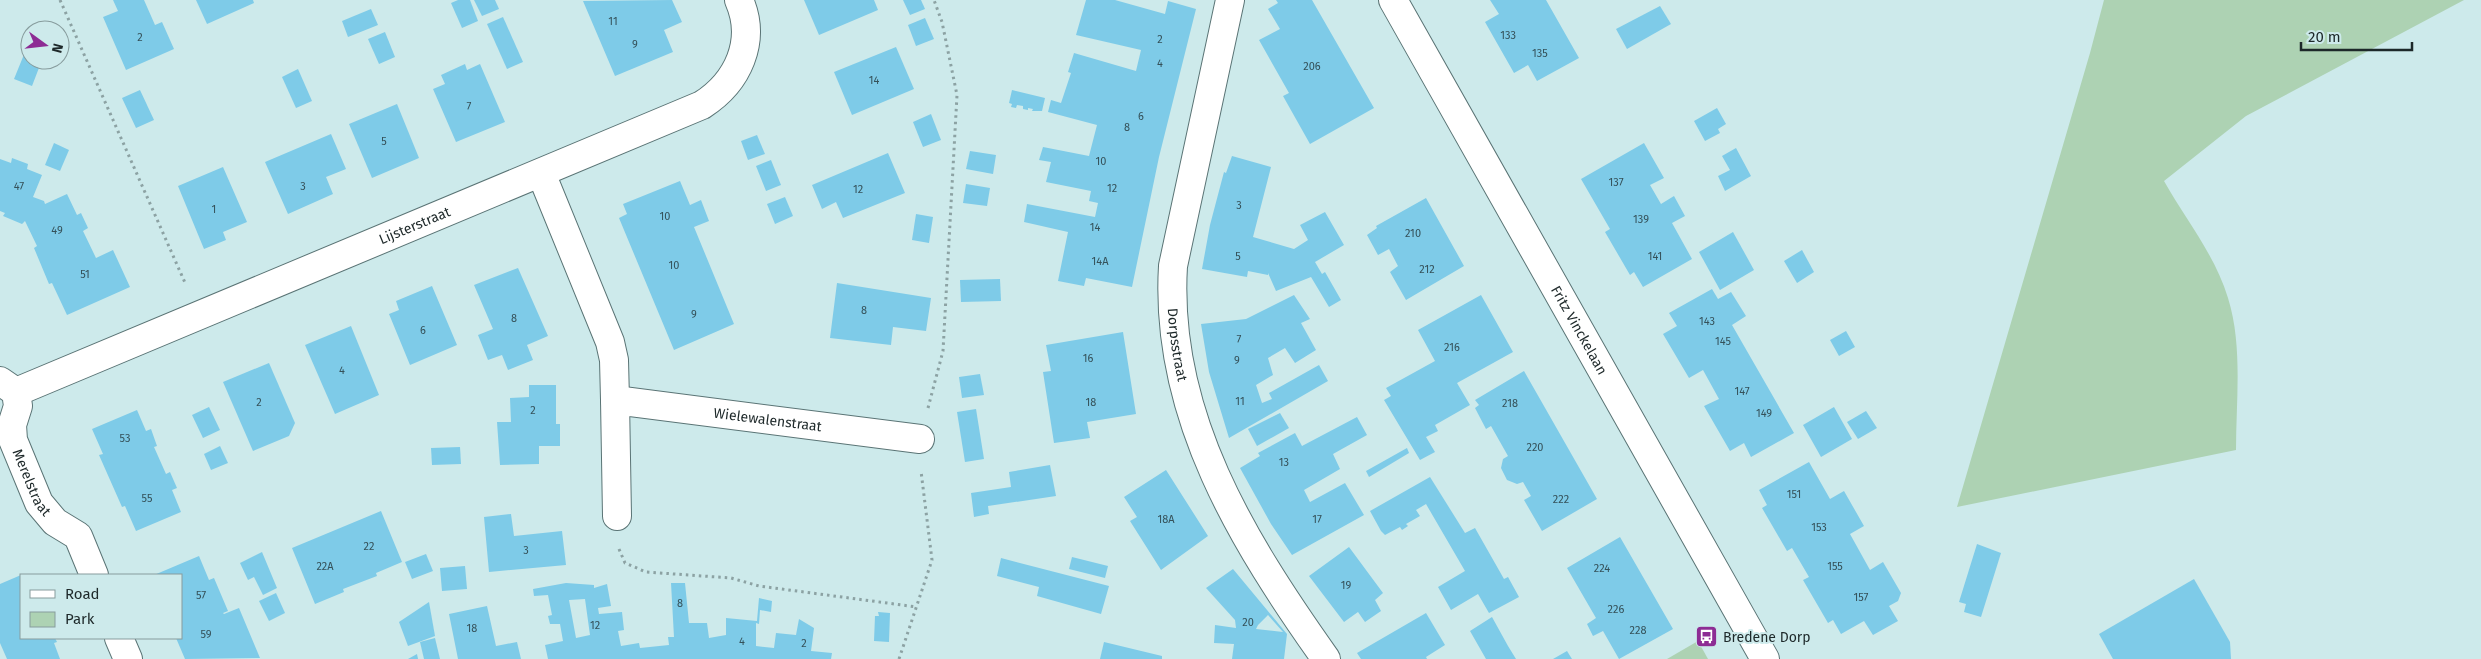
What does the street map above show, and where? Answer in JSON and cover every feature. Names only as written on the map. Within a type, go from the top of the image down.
[{"type":"street","name":"Lijsterstraat","points":[[8,386],[199,315],[702,105],[719,92],[733,77],[744,50],[745,24],[739,0]]},
{"type":"street","name":"Dorpsstraat","points":[[1230,0],[1173,266],[1172,295],[1180,369],[1188,409],[1207,461],[1238,525],[1278,592],[1326,659]]},
{"type":"street","name":"Fritz Vinckelaan","points":[[1393,0],[1765,659]]},
{"type":"street","points":[[541,173],[610,342],[614,360],[617,516]]},
{"type":"street","name":"Merelstraat","points":[[8,386],[18,406],[12,425],[13,440],[39,503],[48,516],[78,536],[94,574]]},
{"type":"street","name":"Wielewalenstraat","points":[[615,400],[920,439]]},
{"type":"street","points":[[119,639],[128,659]]},
{"type":"path","points":[[60,0],[199,315]]},
{"type":"path","points":[[899,659],[932,560],[922,487],[920,439],[943,351],[957,95],[942,22],[934,0]]},
{"type":"path","points":[[617,516],[619,551],[625,563],[646,572],[731,578],[759,586],[917,607]]},
{"type":"green space","points":[[2104,0],[2464,0],[2246,116],[2164,181],[2216,267],[2233,316],[2237,354],[2236,450],[1957,507],[2090,53]]},
{"type":"green space","points":[[1698,641],[1708,659],[1667,659]]},
{"type":"building","points":[[113,0],[144,0],[155,25],[162,22],[174,49],[126,70],[103,17],[118,11]]},
{"type":"building","points":[[196,0],[253,0],[254,3],[207,24]]},
{"type":"building","points":[[458,0],[470,0],[478,21],[462,28],[451,3]]},
{"type":"building","points":[[474,0],[495,0],[499,9],[482,16]]},
{"type":"building","points":[[672,0],[682,22],[664,30],[673,52],[615,76],[583,1]]},
{"type":"building","points":[[804,0],[874,0],[878,10],[819,35]]},
{"type":"building","points":[[903,0],[921,0],[925,9],[910,15]]},
{"type":"building","points":[[1086,0],[1115,0],[1165,14],[1168,1],[1196,9],[1159,157],[1132,287],[1086,278],[1084,286],[1058,281],[1068,232],[1024,222],[1027,204],[1095,217],[1098,203],[1089,201],[1091,191],[1046,182],[1051,162],[1039,160],[1043,147],[1089,156],[1097,125],[1048,112],[1051,100],[1061,103],[1071,73],[1068,72],[1074,53],[1136,71],[1141,50],[1076,35]]},
{"type":"building","points":[[1276,0],[1312,0],[1374,108],[1310,144],[1283,96],[1289,93],[1259,40],[1280,29],[1268,9],[1278,3]]},
{"type":"building","points":[[1490,0],[1546,0],[1579,58],[1537,81],[1528,65],[1514,73],[1485,22],[1499,14]]},
{"type":"building","points":[[1660,6],[1671,24],[1627,49],[1616,29]]},
{"type":"building","points":[[371,9],[378,25],[348,37],[342,21]]},
{"type":"building","points":[[503,17],[523,62],[507,69],[487,24]]},
{"type":"building","points":[[925,18],[934,39],[916,46],[908,25]]},
{"type":"building","points":[[385,32],[395,57],[379,64],[368,39]]},
{"type":"building","points":[[896,47],[914,89],[852,115],[834,72]]},
{"type":"building","points":[[20,64],[20,70],[38,70],[32,86],[14,79]]},
{"type":"building","points":[[465,64],[467,70],[480,64],[505,122],[456,142],[433,89],[445,84],[441,75]]},
{"type":"building","points":[[298,69],[312,101],[296,108],[282,77]]},
{"type":"building","points":[[140,90],[154,120],[136,128],[122,98]]},
{"type":"building","points":[[1012,90],[1045,98],[1042,111],[1032,111],[1033,109],[1028,108],[1028,110],[1023,109],[1023,106],[1017,105],[1016,108],[1011,107],[1012,104],[1009,103]]},
{"type":"building","points":[[397,104],[419,158],[372,178],[349,124]]},
{"type":"building","points":[[1717,108],[1726,124],[1718,129],[1720,133],[1705,141],[1694,121]]},
{"type":"building","points":[[931,114],[941,140],[923,147],[913,122]]},
{"type":"building","points":[[331,134],[346,169],[326,177],[333,194],[288,214],[265,162]]},
{"type":"building","points":[[757,135],[765,154],[748,160],[741,141]]},
{"type":"building","points":[[54,143],[69,150],[60,171],[45,165]]},
{"type":"building","points":[[1644,143],[1664,178],[1650,185],[1661,204],[1674,196],[1685,216],[1672,223],[1692,259],[1643,287],[1634,272],[1630,275],[1605,232],[1610,229],[1581,179]]},
{"type":"building","points":[[1736,148],[1751,176],[1725,191],[1718,176],[1730,170],[1722,156]]},
{"type":"building","points":[[970,151],[996,155],[993,174],[966,169]]},
{"type":"building","points":[[888,153],[905,193],[843,218],[836,202],[822,209],[812,185]]},
{"type":"building","points":[[1232,156],[1271,167],[1253,237],[1294,249],[1308,240],[1300,225],[1325,212],[1344,245],[1315,262],[1322,274],[1325,272],[1341,300],[1329,307],[1311,277],[1276,291],[1268,273],[1268,275],[1248,271],[1247,277],[1202,269],[1210,225],[1224,172],[1226,173]]},
{"type":"building","points":[[12,158],[28,164],[27,169],[42,175],[33,197],[44,201],[45,204],[67,194],[77,215],[81,213],[88,228],[83,231],[96,258],[113,250],[130,287],[67,315],[52,283],[49,284],[34,248],[37,246],[25,221],[22,224],[3,216],[5,213],[0,211],[0,159],[11,163]]},
{"type":"building","points":[[771,160],[781,185],[766,191],[756,166]]},
{"type":"building","points":[[223,167],[247,222],[223,232],[226,240],[204,249],[178,186]]},
{"type":"building","points":[[680,181],[690,205],[701,200],[709,221],[694,227],[734,324],[674,350],[619,218],[627,214],[623,204]]},
{"type":"building","points":[[966,184],[990,188],[987,206],[963,203]]},
{"type":"building","points":[[785,197],[793,216],[775,224],[767,204]]},
{"type":"building","points":[[1426,198],[1464,266],[1406,300],[1390,272],[1398,266],[1389,249],[1378,255],[1367,235],[1377,228],[1376,226]]},
{"type":"building","points":[[916,214],[933,217],[929,243],[912,240]]},
{"type":"building","points":[[1733,232],[1754,270],[1720,290],[1699,252]]},
{"type":"building","points":[[1802,250],[1814,272],[1797,283],[1784,261]]},
{"type":"building","points":[[518,268],[548,336],[527,345],[533,360],[508,370],[502,355],[488,360],[478,335],[493,329],[474,285]]},
{"type":"building","points":[[1000,279],[1001,301],[961,302],[960,280]]},
{"type":"building","points":[[837,283],[931,298],[926,331],[893,327],[891,345],[830,338]]},
{"type":"building","points":[[432,286],[457,345],[410,365],[389,314],[399,310],[396,301]]},
{"type":"building","points":[[1712,289],[1718,299],[1731,292],[1746,316],[1732,325],[1794,433],[1751,457],[1744,443],[1730,451],[1704,406],[1719,399],[1703,370],[1689,378],[1663,334],[1677,326],[1669,313]]},
{"type":"building","points":[[1294,295],[1310,319],[1301,323],[1316,350],[1295,363],[1285,348],[1268,358],[1273,375],[1256,385],[1262,403],[1272,399],[1269,393],[1319,365],[1328,381],[1229,438],[1209,372],[1201,324],[1246,319]]},
{"type":"building","points":[[1481,295],[1513,352],[1457,383],[1470,405],[1435,425],[1438,431],[1426,437],[1435,452],[1420,460],[1384,400],[1391,396],[1386,388],[1435,361],[1418,330]]},
{"type":"building","points":[[351,326],[379,395],[335,414],[305,345]]},
{"type":"building","points":[[1846,331],[1855,347],[1839,356],[1830,340]]},
{"type":"building","points":[[1123,332],[1136,414],[1087,422],[1090,438],[1054,443],[1043,372],[1051,371],[1046,345]]},
{"type":"building","points":[[269,363],[295,423],[289,436],[253,451],[223,382]]},
{"type":"building","points":[[1524,371],[1597,499],[1542,531],[1524,500],[1531,496],[1523,482],[1517,484],[1507,480],[1501,468],[1503,459],[1508,456],[1491,426],[1486,429],[1475,408],[1479,405],[1475,400]]},
{"type":"building","points":[[980,374],[984,395],[962,398],[959,377]]},
{"type":"building","points":[[529,385],[556,385],[556,424],[560,424],[560,446],[539,446],[539,464],[500,465],[497,422],[511,422],[510,398],[529,397]]},
{"type":"building","points":[[209,407],[220,430],[203,438],[192,415]]},
{"type":"building","points":[[1834,407],[1852,439],[1821,457],[1803,425]]},
{"type":"building","points":[[976,409],[984,459],[965,462],[957,412]]},
{"type":"building","points":[[137,410],[146,431],[151,429],[157,446],[154,447],[166,474],[170,472],[177,488],[172,490],[181,512],[136,531],[125,506],[122,507],[99,455],[103,454],[92,429]]},
{"type":"building","points":[[1866,411],[1877,428],[1858,439],[1847,422]]},
{"type":"building","points":[[1280,413],[1289,428],[1257,446],[1248,429]]},
{"type":"building","points":[[1357,417],[1367,435],[1333,454],[1340,469],[1304,490],[1310,502],[1345,483],[1364,515],[1292,555],[1271,524],[1240,468],[1260,456],[1258,453],[1295,433],[1302,446]]},
{"type":"building","points":[[220,446],[228,463],[211,470],[204,454]]},
{"type":"building","points":[[460,447],[461,464],[432,465],[431,448]]},
{"type":"building","points":[[1407,448],[1409,453],[1369,477],[1366,471]]},
{"type":"building","points":[[1809,462],[1830,499],[1844,491],[1864,526],[1850,534],[1870,570],[1883,562],[1901,593],[1898,601],[1889,606],[1898,621],[1873,635],[1864,621],[1841,634],[1833,620],[1828,623],[1803,580],[1809,577],[1792,548],[1787,551],[1762,508],[1767,505],[1759,490]]},
{"type":"building","points":[[1050,465],[1056,496],[988,506],[989,514],[974,517],[971,493],[1011,487],[1009,472]]},
{"type":"building","points":[[1166,470],[1208,536],[1161,570],[1130,521],[1137,517],[1124,497]]},
{"type":"building","points":[[1430,477],[1465,533],[1475,528],[1504,579],[1508,577],[1519,597],[1489,613],[1478,594],[1451,610],[1438,587],[1465,571],[1426,504],[1416,510],[1420,516],[1406,524],[1408,526],[1402,530],[1400,527],[1385,535],[1381,531],[1370,511]]},
{"type":"building","points":[[381,511],[402,562],[376,573],[377,576],[343,589],[344,592],[315,604],[292,548]]},
{"type":"building","points":[[511,514],[514,536],[562,531],[566,565],[489,572],[484,517]]},
{"type":"building","points":[[1620,537],[1673,629],[1619,659],[1603,631],[1593,636],[1587,624],[1596,618],[1567,568]]},
{"type":"building","points":[[1977,544],[2001,553],[1981,617],[1964,612],[1966,604],[1959,602]]},
{"type":"building","points":[[1349,547],[1383,593],[1375,600],[1381,611],[1365,622],[1358,612],[1344,622],[1309,576]]},
{"type":"building","points":[[262,552],[277,588],[263,595],[254,577],[248,580],[240,563]]},
{"type":"building","points":[[426,554],[433,571],[412,579],[405,562]]},
{"type":"building","points":[[199,556],[209,580],[214,578],[228,611],[223,613],[239,608],[260,658],[185,659],[176,639],[182,639],[182,574],[156,574]]},
{"type":"building","points":[[1072,557],[1108,566],[1105,578],[1069,569]]},
{"type":"building","points":[[1001,558],[1109,586],[1101,614],[1037,596],[1039,587],[997,576]]},
{"type":"building","points":[[465,566],[467,589],[442,591],[440,568]]},
{"type":"building","points":[[1233,569],[1287,634],[1284,659],[1232,659],[1234,644],[1214,643],[1215,625],[1236,628],[1235,620],[1206,588]],"holes":[[[1268,615],[1283,632],[1256,629]]]},
{"type":"building","points":[[20,575],[20,639],[56,639],[57,642],[54,643],[60,659],[7,659],[0,643],[0,584]]},
{"type":"building","points":[[2194,579],[2230,642],[2231,659],[2113,659],[2099,634]]},
{"type":"building","points":[[566,583],[594,585],[594,588],[607,584],[611,606],[598,608],[599,614],[622,612],[624,630],[618,631],[621,646],[639,643],[640,648],[669,645],[668,637],[674,637],[671,583],[685,583],[689,623],[707,623],[709,638],[726,635],[726,618],[757,621],[759,598],[772,601],[771,612],[760,610],[759,624],[756,623],[756,646],[774,648],[776,633],[796,635],[799,619],[814,628],[811,651],[832,653],[831,659],[548,659],[545,645],[563,641],[560,624],[550,624],[548,616],[552,615],[548,595],[534,596],[533,589]],"holes":[[[585,599],[590,635],[576,638],[569,600]]]},
{"type":"building","points":[[276,593],[285,613],[269,621],[259,601]]},
{"type":"building","points":[[429,602],[435,636],[408,646],[399,622]]},
{"type":"building","points":[[487,606],[496,646],[517,642],[521,659],[458,659],[449,614]]},
{"type":"building","points":[[878,612],[890,613],[889,642],[874,641],[875,616],[879,616]]},
{"type":"building","points":[[1426,613],[1445,645],[1426,657],[1427,659],[1361,659],[1357,653]]},
{"type":"building","points":[[1492,617],[1516,659],[1486,659],[1470,631]]},
{"type":"building","points":[[435,638],[440,659],[424,659],[420,642]]},
{"type":"building","points":[[1104,642],[1162,656],[1162,659],[1100,659]]},
{"type":"building","points":[[1567,651],[1572,659],[1553,659]]},
{"type":"building","points":[[417,654],[418,659],[408,659]]},
{"type":"place","name":"Bredene Dorp","points":[[1707,637]]}]
